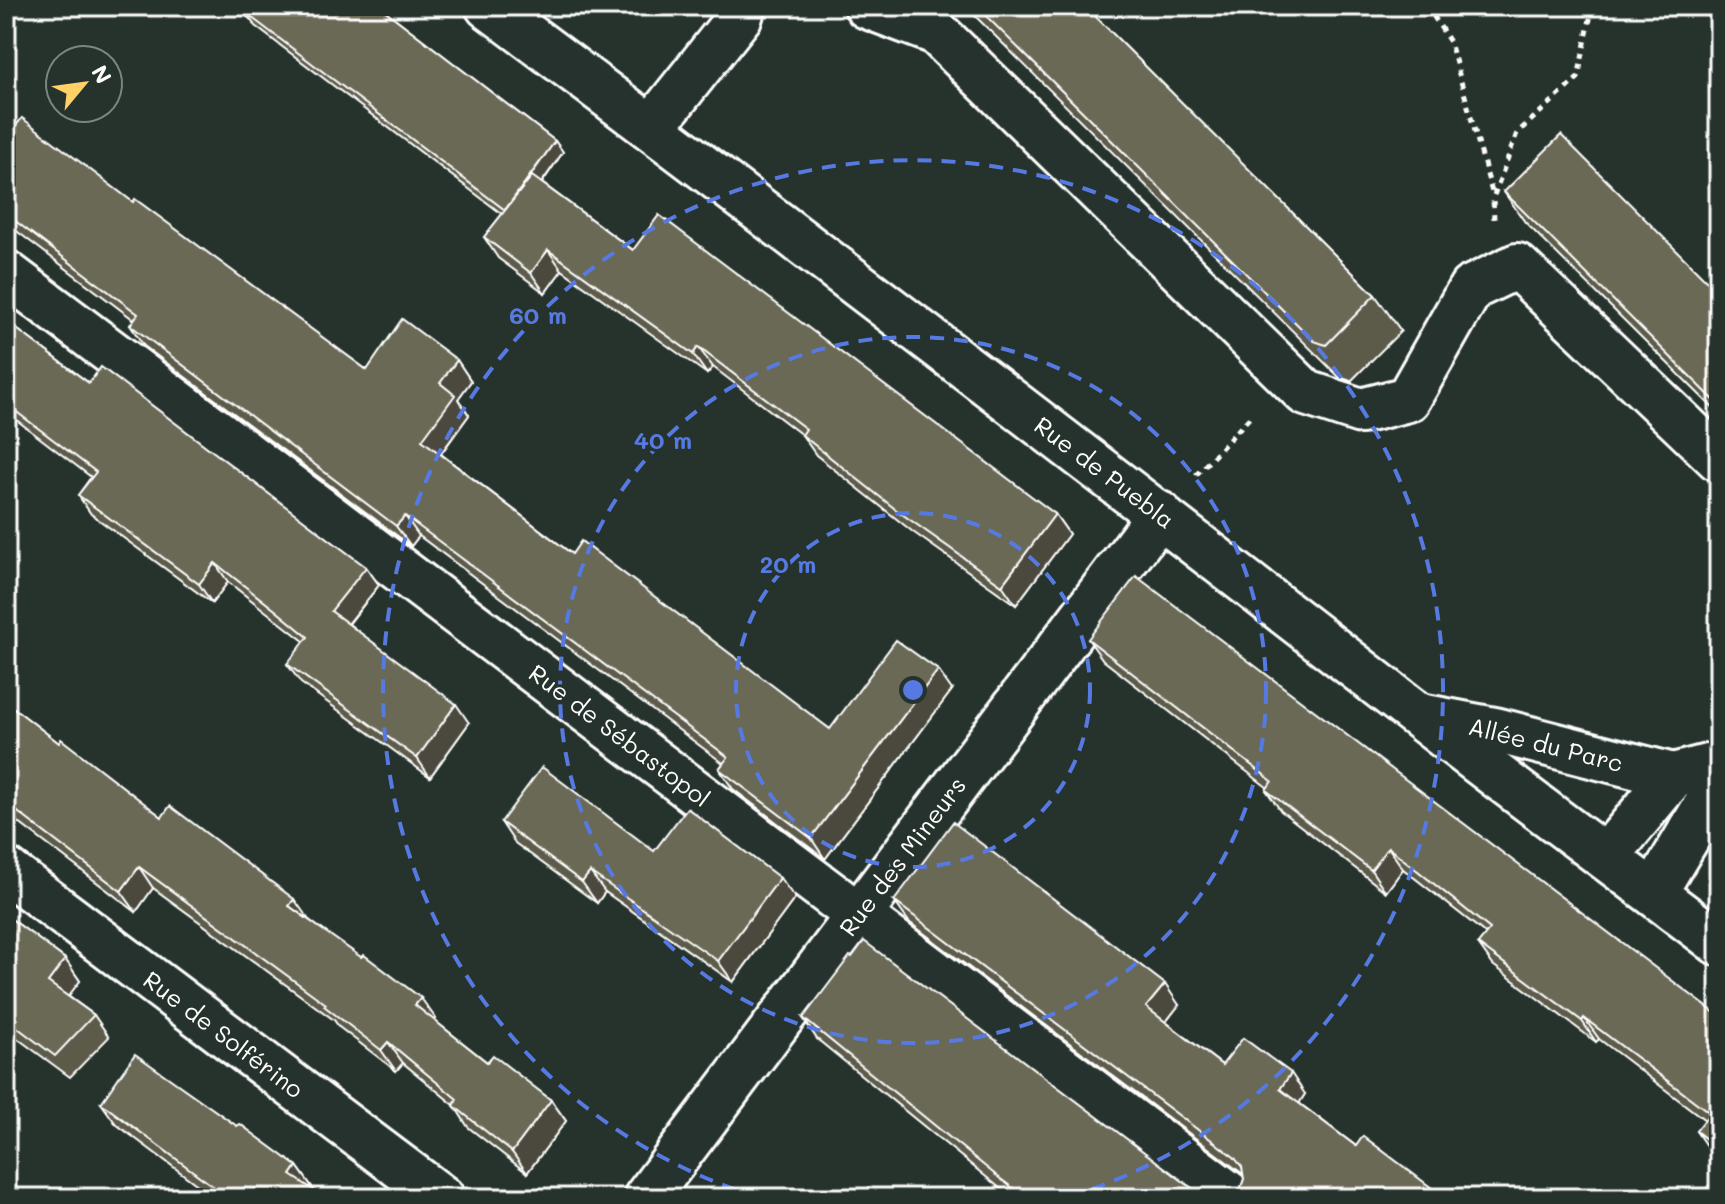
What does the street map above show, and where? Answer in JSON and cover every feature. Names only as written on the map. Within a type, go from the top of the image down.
[{"type":"street","name":"Rue de Puebla","points":[[488,6],[652,127],[1719,943]]},
{"type":"street","points":[[652,127],[740,16],[743,6]]},
{"type":"street","points":[[867,6],[936,32],[1306,393],[1361,411],[1408,399],[1471,288],[1517,266],[1719,459]]},
{"type":"street","name":"Rue de Sébastopol","points":[[6,273],[1234,1198]]},
{"type":"street","name":"Rue des Mineurs","points":[[646,1198],[1160,514]]},
{"type":"street","name":"Allée du Parc","points":[[1417,715],[1495,730],[1673,776],[1719,764]]},
{"type":"street","points":[[1606,857],[1673,776]]},
{"type":"street","points":[[1654,893],[1719,784]]},
{"type":"street","name":"Rue de Solférino","points":[[6,870],[442,1198]]},
{"type":"path","points":[[1427,6],[1450,42],[1493,198],[1496,276]]},
{"type":"path","points":[[1493,198],[1517,133],[1578,78],[1591,14],[1604,6]]},
{"type":"path","points":[[1160,514],[1288,376]]},
{"type":"building","points":[[240,6],[379,6],[555,141],[505,210]]},
{"type":"building","points":[[976,6],[1085,6],[1375,295],[1326,345],[1314,341]]},
{"type":"building","points":[[22,118],[367,370],[402,319],[457,360],[440,383],[455,395],[422,440],[572,554],[581,541],[830,729],[896,640],[938,670],[811,838],[719,769],[728,757],[405,516],[396,526],[130,325],[138,314],[6,214],[6,132],[9,134]]},
{"type":"building","points":[[1561,135],[1719,293],[1719,405],[1504,192]]},
{"type":"building","points":[[532,176],[633,250],[659,215],[1055,514],[1002,585],[899,512],[802,435],[806,429],[698,347],[693,354],[548,250],[531,273],[484,237]]},
{"type":"building","points":[[6,321],[89,383],[101,367],[366,567],[331,611],[456,704],[417,758],[287,664],[308,637],[215,563],[199,584],[78,495],[96,472],[6,404]]},
{"type":"building","points":[[1136,576],[1719,1016],[1719,1149],[1696,1131],[1710,1113],[1584,1018],[1582,1021],[1478,944],[1490,929],[1388,847],[1371,870],[1266,790],[1272,781],[1088,639]]},
{"type":"building","points":[[6,702],[59,743],[61,739],[162,817],[170,806],[294,899],[289,906],[361,957],[364,955],[421,998],[415,1005],[487,1062],[493,1055],[551,1100],[512,1152],[454,1106],[457,1099],[388,1042],[381,1050],[324,1006],[326,1004],[139,867],[121,891],[6,803]]},
{"type":"building","points":[[542,767],[654,851],[687,808],[780,878],[718,961],[590,872],[582,882],[501,822]]},
{"type":"building","points":[[953,822],[1165,984],[1146,1007],[1222,1065],[1243,1038],[1291,1073],[1280,1089],[1356,1146],[1363,1136],[1445,1198],[1232,1198],[1239,1193],[1244,1179],[1242,1167],[1234,1157],[894,901]]},
{"type":"building","points":[[6,915],[65,959],[48,982],[94,1015],[55,1056],[6,1019]]},
{"type":"building","points":[[864,941],[1207,1198],[1026,1198],[803,1018]]},
{"type":"building","points":[[135,1054],[297,1166],[291,1175],[326,1198],[229,1198],[101,1103]]}]
